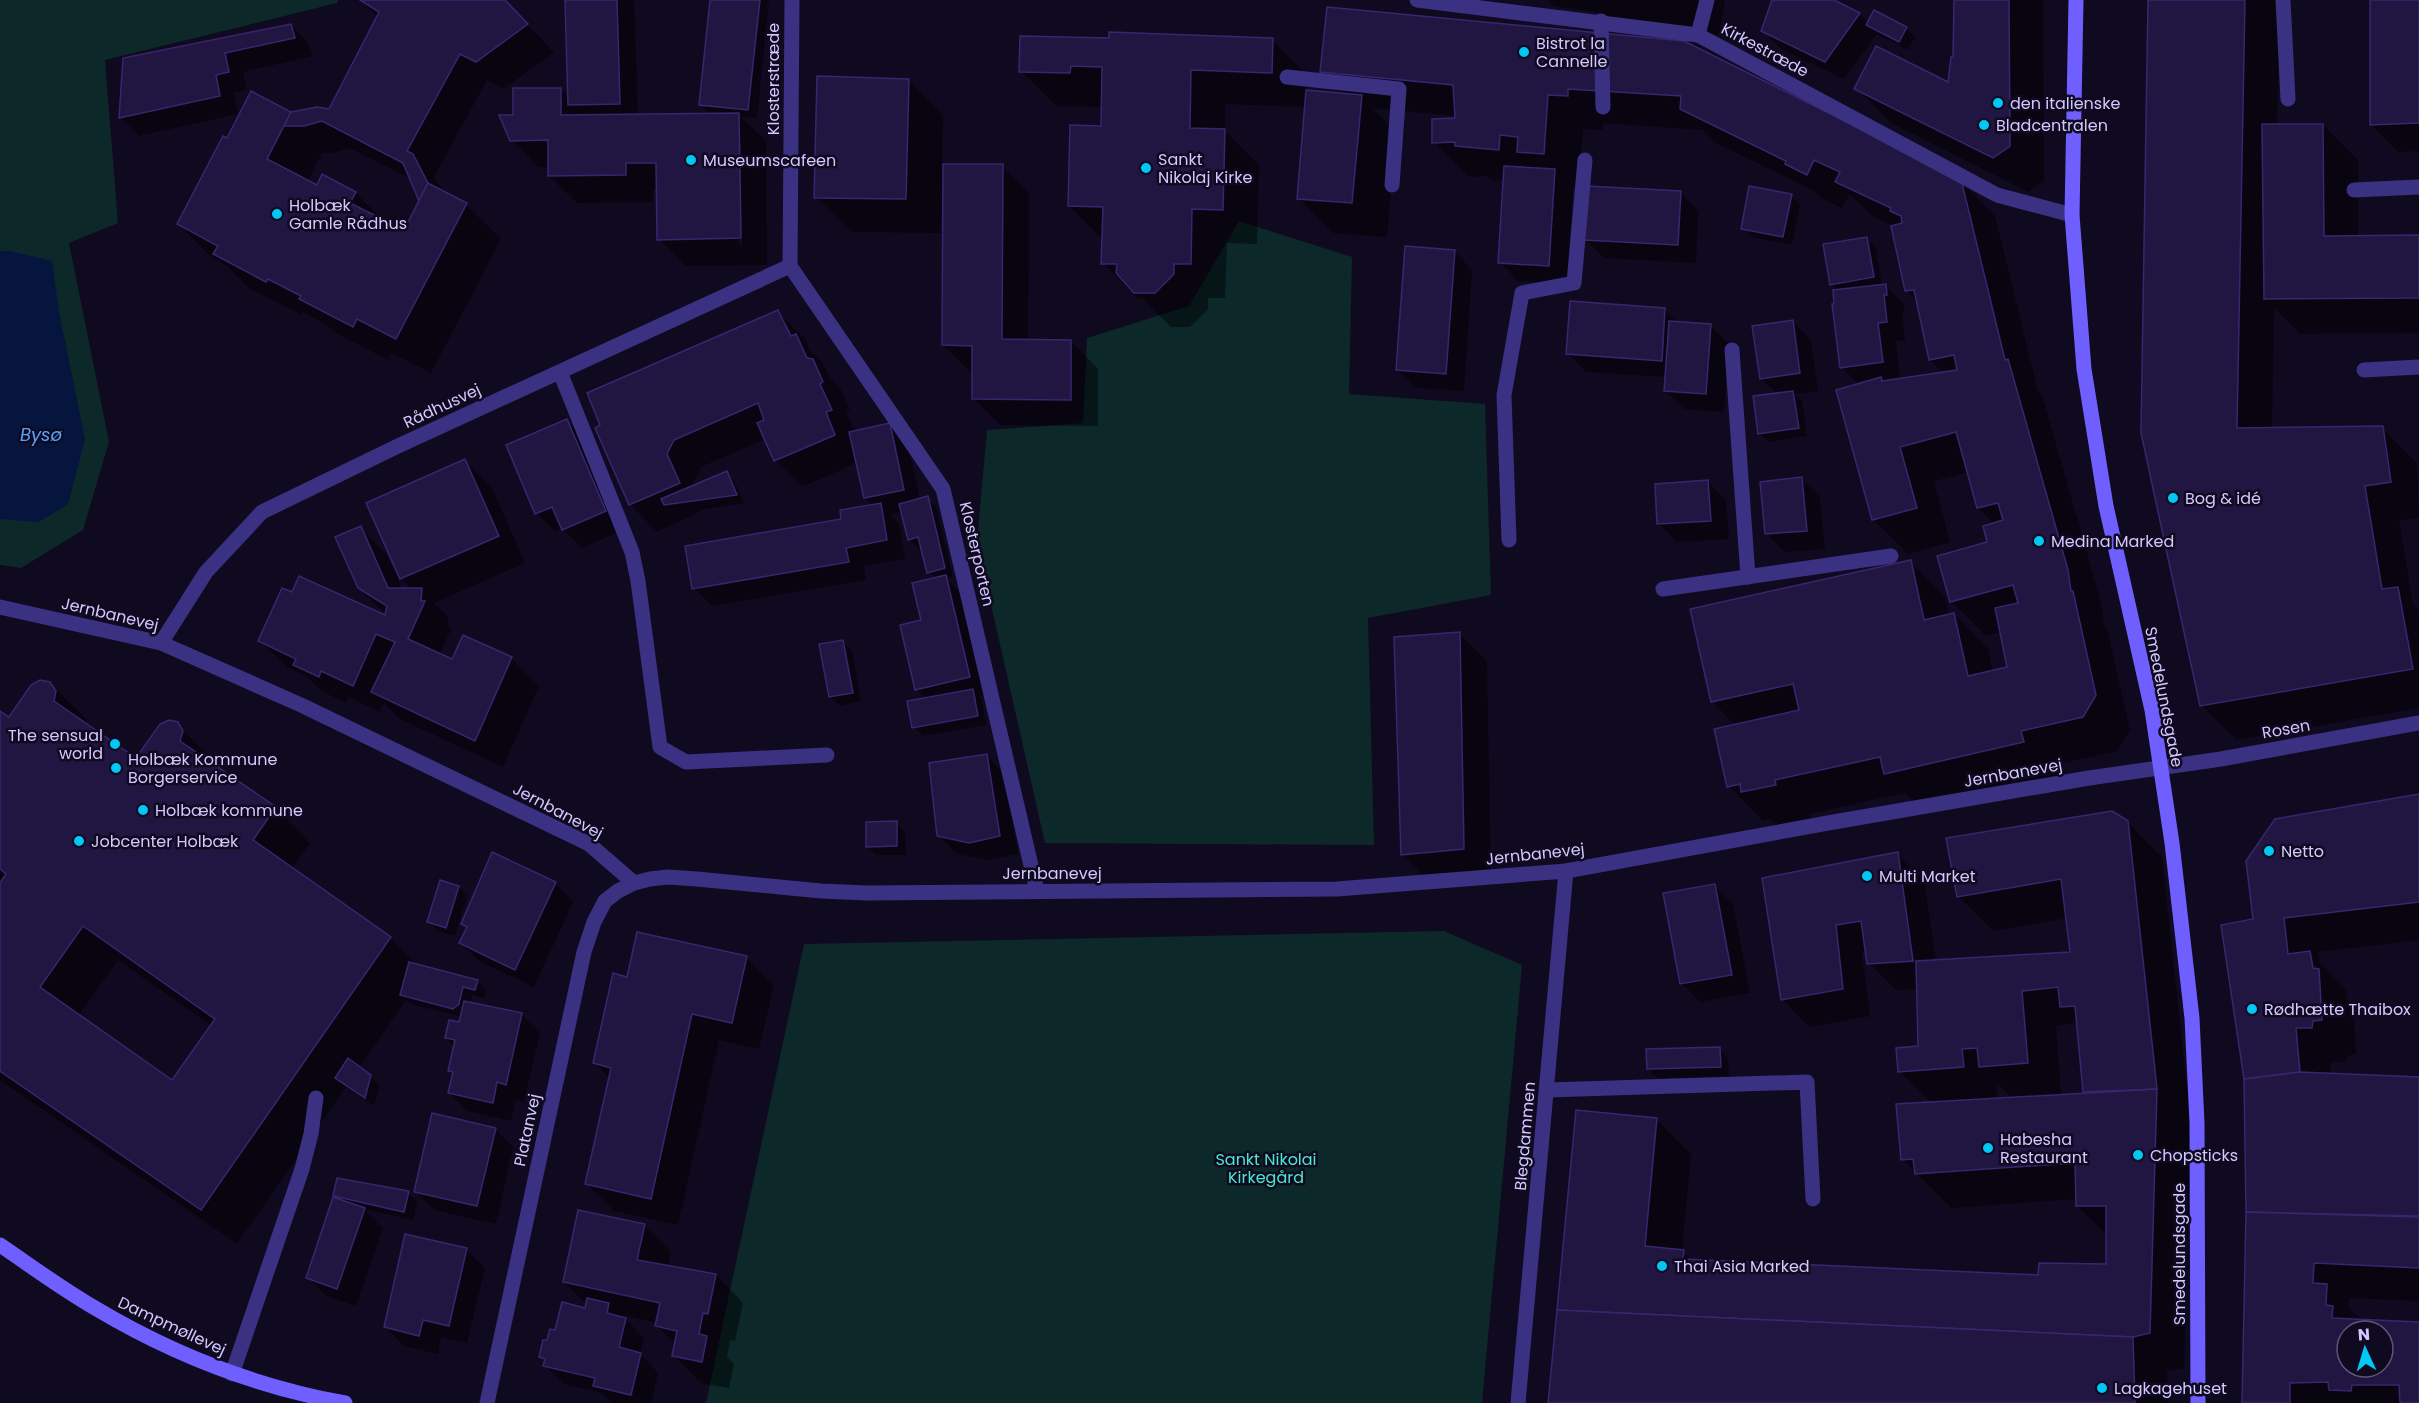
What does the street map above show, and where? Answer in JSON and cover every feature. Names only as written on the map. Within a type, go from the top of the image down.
[{"type":"street","name":"Klosterstræde","points":[[790,267],[792,0]]},
{"type":"street","name":"Kirkestræde","points":[[1417,0],[1601,21],[1698,35],[1997,195],[2072,214]]},
{"type":"street","points":[[1698,35],[1707,0]]},
{"type":"street","name":"Smedelundsgade","points":[[2076,0],[2072,214],[2084,369],[2106,506],[2152,710],[2172,843],[2192,1018],[2196,1123],[2198,1403]]},
{"type":"street","points":[[2283,0],[2288,99]]},
{"type":"street","points":[[1601,21],[1603,107]]},
{"type":"street","points":[[1287,77],[1399,89],[1392,185]]},
{"type":"street","points":[[1509,540],[1504,395],[1522,293],[1574,283],[1585,160]]},
{"type":"street","points":[[2354,190],[2419,187]]},
{"type":"street","name":"Rådhusvej","points":[[161,643],[206,572],[262,512],[398,446],[790,267]]},
{"type":"street","name":"Klosterporten","points":[[790,267],[943,489],[1037,891]]},
{"type":"street","points":[[1732,350],[1748,577]]},
{"type":"street","points":[[2364,370],[2419,367]]},
{"type":"street","points":[[560,372],[632,552],[638,581],[660,747],[686,762],[827,755]]},
{"type":"street","points":[[1663,589],[1891,556]]},
{"type":"street","name":"Jernbanevej","points":[[0,607],[161,643],[301,705],[589,844],[634,883],[668,877],[821,891],[1337,889],[1566,871],[1828,823],[2160,768]]},
{"type":"street","name":"Rosen","points":[[2160,768],[2419,723]]},
{"type":"street","name":"Blegdammen","points":[[1518,1403],[1566,871]]},
{"type":"street","name":"Platanvej","points":[[487,1403],[584,952],[594,922],[605,901],[634,883]]},
{"type":"street","points":[[1547,1090],[1807,1082],[1813,1200]]},
{"type":"street","points":[[232,1374],[302,1169],[311,1134],[316,1098]]},
{"type":"street","name":"Dampmøllevej","points":[[0,1245],[86,1303],[122,1324],[193,1359],[232,1374],[306,1396],[345,1403]]},
{"type":"green space","points":[[0,0],[338,0],[337,3],[105,60],[118,223],[69,243],[109,442],[83,530],[21,568],[0,565]]},
{"type":"green space","points":[[1239,221],[1352,257],[1349,394],[1485,404],[1491,595],[1368,618],[1374,845],[1045,843],[977,543],[987,430],[1083,423],[1087,338],[1189,306]]},
{"type":"green space","name":"Sankt Nikolai Kirkegård","points":[[1444,931],[1522,965],[1482,1403],[706,1403],[804,944]]},
{"type":"water","name":"Bysø","points":[[0,251],[10,251],[52,261],[59,312],[85,439],[68,504],[39,522],[0,519]]},
{"type":"building","points":[[360,0],[505,0],[528,24],[476,62],[460,54],[407,151],[413,154],[428,183],[419,201],[403,163],[322,121],[304,126],[283,126],[291,112],[317,107],[329,109],[379,12]]},
{"type":"building","points":[[565,0],[617,0],[620,104],[568,105]]},
{"type":"building","points":[[710,0],[760,0],[748,110],[699,105]]},
{"type":"building","points":[[1772,0],[1834,0],[1860,13],[1825,62],[1761,31]]},
{"type":"building","points":[[1954,0],[2009,0],[2010,146],[1993,158],[1854,89],[1876,46],[1948,82],[1951,57],[1953,57]]},
{"type":"building","points":[[2148,0],[2245,0],[2237,428],[2383,426],[2391,482],[2365,486],[2382,589],[2398,587],[2413,669],[2200,706],[2141,433]]},
{"type":"building","points":[[2370,0],[2419,0],[2419,123],[2370,125]]},
{"type":"building","points":[[1327,7],[1684,41],[1961,179],[2005,360],[2008,359],[2068,570],[2071,591],[2073,591],[2096,695],[2083,717],[2021,731],[2024,742],[1884,774],[1880,757],[1775,780],[1776,785],[1741,792],[1740,784],[1727,787],[1714,729],[1799,710],[1793,684],[1711,702],[1690,609],[1911,560],[1924,620],[1954,613],[1968,676],[2007,667],[1995,608],[2018,603],[2013,585],[1950,602],[1937,556],[1987,542],[1983,526],[2003,520],[1998,503],[1977,508],[1956,432],[1900,447],[1917,508],[1872,520],[1836,390],[1881,377],[1882,381],[1957,370],[1954,355],[1929,360],[1914,290],[1905,291],[1891,226],[1902,223],[1901,216],[1890,211],[1891,208],[1835,182],[1840,172],[1814,160],[1807,175],[1785,164],[1786,161],[1680,109],[1681,96],[1568,89],[1568,96],[1548,95],[1544,154],[1517,152],[1518,137],[1500,135],[1499,150],[1455,146],[1455,142],[1432,143],[1432,119],[1455,118],[1453,85],[1320,72]]},
{"type":"building","points":[[1874,10],[1907,27],[1899,42],[1866,25]]},
{"type":"building","points":[[291,24],[295,38],[225,53],[229,72],[216,75],[220,96],[119,118],[123,58]]},
{"type":"building","name":"Sankt Nikolaj Kirke","points":[[1109,32],[1273,38],[1272,73],[1191,70],[1190,128],[1225,129],[1223,210],[1192,209],[1191,264],[1174,264],[1174,274],[1155,293],[1134,293],[1116,273],[1117,264],[1101,264],[1103,207],[1068,206],[1070,125],[1101,126],[1102,67],[1071,66],[1070,73],[1019,72],[1020,36],[1109,38]]},
{"type":"building","points":[[817,76],[909,79],[906,199],[814,198]]},
{"type":"building","points":[[513,88],[561,88],[561,115],[739,113],[741,238],[657,240],[656,163],[626,163],[626,175],[548,176],[548,140],[510,141],[499,115],[513,115]]},
{"type":"building","points":[[1306,90],[1362,95],[1352,203],[1297,199]]},
{"type":"building","name":"Holbæk Gamle Rådhus","points":[[251,91],[291,112],[267,159],[317,185],[322,174],[356,192],[350,203],[404,230],[428,183],[467,203],[396,339],[357,319],[353,327],[299,299],[301,296],[268,279],[266,282],[213,254],[218,246],[177,224],[223,136],[227,138]]},
{"type":"building","points":[[2262,124],[2323,124],[2324,236],[2419,235],[2419,298],[2264,299]]},
{"type":"building","points":[[943,164],[1003,164],[1002,339],[1071,340],[1071,400],[972,399],[972,346],[942,345]]},
{"type":"building","points":[[1504,166],[1555,169],[1549,266],[1498,263]]},
{"type":"building","points":[[1586,186],[1681,191],[1678,245],[1584,240]]},
{"type":"building","points":[[1749,186],[1792,194],[1783,237],[1741,229]]},
{"type":"building","points":[[1867,237],[1874,277],[1830,285],[1823,244]]},
{"type":"building","points":[[1405,246],[1455,250],[1446,374],[1396,370]]},
{"type":"building","points":[[1886,284],[1887,295],[1884,295],[1887,322],[1878,323],[1883,362],[1840,368],[1832,304],[1834,304],[1833,290]]},
{"type":"building","points":[[1570,301],[1665,308],[1662,361],[1566,354]]},
{"type":"building","points":[[778,310],[791,336],[796,334],[807,358],[813,359],[823,382],[820,384],[832,410],[826,412],[835,435],[774,461],[757,423],[764,420],[758,403],[674,440],[667,454],[680,483],[629,505],[595,428],[600,425],[587,393]]},
{"type":"building","points":[[1793,320],[1800,373],[1760,379],[1752,326]]},
{"type":"building","points":[[1669,321],[1711,324],[1706,394],[1664,391]]},
{"type":"building","points":[[1793,391],[1799,428],[1758,434],[1753,396]]},
{"type":"building","points":[[567,419],[606,511],[562,530],[552,507],[535,514],[506,445]]},
{"type":"building","points":[[890,423],[904,490],[864,498],[849,432]]},
{"type":"building","points":[[465,459],[499,536],[400,579],[366,503]]},
{"type":"building","points":[[727,471],[737,495],[664,505],[661,499]]},
{"type":"building","points":[[1802,477],[1807,531],[1765,534],[1760,482]]},
{"type":"building","points":[[1708,480],[1711,521],[1657,524],[1655,484]]},
{"type":"building","points":[[928,496],[945,568],[927,573],[918,537],[908,540],[899,504]]},
{"type":"building","points":[[881,503],[887,540],[846,548],[849,562],[692,589],[685,546],[841,519],[840,510]]},
{"type":"building","points":[[361,526],[388,588],[422,588],[421,601],[425,601],[408,639],[452,659],[463,635],[512,657],[475,741],[371,692],[395,642],[376,634],[353,686],[321,671],[319,677],[293,665],[296,659],[258,641],[282,588],[292,592],[299,576],[385,615],[387,606],[358,588],[335,537]]},
{"type":"building","points":[[946,575],[970,677],[915,690],[900,625],[921,620],[912,583]]},
{"type":"building","points":[[1460,632],[1464,849],[1401,855],[1394,637]]},
{"type":"building","points":[[843,640],[853,693],[829,697],[819,644]]},
{"type":"building","points":[[40,680],[50,682],[56,691],[54,701],[136,758],[160,724],[169,720],[178,722],[183,731],[180,741],[276,807],[253,840],[391,937],[201,1210],[0,1071],[0,883],[6,874],[0,869],[0,711],[9,717],[31,685]],"holes":[[[83,926],[215,1019],[172,1080],[40,987]]]},
{"type":"building","points":[[973,689],[978,716],[912,728],[907,701]]},
{"type":"building","points":[[987,754],[1000,836],[969,843],[937,836],[929,763]]},
{"type":"building","points":[[2419,794],[2419,902],[2284,918],[2288,954],[2310,951],[2313,968],[2319,969],[2322,1020],[2313,1021],[2312,1028],[2296,1028],[2300,1072],[2244,1079],[2221,925],[2253,919],[2246,861],[2275,819]]},
{"type":"building","points":[[2112,811],[2128,821],[2157,1089],[2083,1092],[2075,1006],[2060,1007],[2058,987],[2022,991],[2028,1063],[1979,1067],[1977,1048],[1962,1049],[1964,1067],[1898,1072],[1896,1048],[1918,1046],[1916,961],[2070,952],[2061,879],[1957,897],[1946,838]]},
{"type":"building","points":[[897,821],[897,846],[866,847],[866,822]]},
{"type":"building","points":[[492,852],[556,882],[515,970],[459,943],[467,927],[461,924]]},
{"type":"building","points":[[1898,852],[1913,961],[1867,964],[1861,921],[1836,925],[1843,989],[1781,1000],[1762,878]]},
{"type":"building","points":[[440,880],[459,886],[446,928],[427,922]]},
{"type":"building","points":[[1715,884],[1732,975],[1680,984],[1663,893]]},
{"type":"building","points":[[637,932],[747,956],[732,1023],[692,1014],[651,1199],[585,1184],[611,1068],[593,1063],[613,973],[627,977]]},
{"type":"building","points":[[409,962],[478,980],[475,990],[463,987],[459,1004],[453,1009],[400,995]]},
{"type":"building","points":[[464,1001],[522,1013],[506,1085],[497,1082],[493,1103],[448,1093],[453,1072],[448,1071],[455,1040],[445,1038],[449,1020],[459,1022]]},
{"type":"building","points":[[1720,1047],[1721,1067],[1647,1069],[1646,1049]]},
{"type":"building","points":[[348,1058],[371,1075],[365,1098],[335,1078]]},
{"type":"building","points":[[2300,1072],[2419,1077],[2419,1216],[2246,1212],[2244,1079]]},
{"type":"building","points":[[2157,1089],[2150,1333],[2133,1337],[1557,1310],[1576,1110],[1657,1118],[1645,1246],[1684,1250],[1683,1259],[2038,1275],[2039,1263],[2106,1264],[2106,1206],[2076,1206],[2075,1163],[1915,1174],[1913,1159],[1901,1160],[1896,1104]]},
{"type":"building","points":[[432,1113],[496,1128],[477,1206],[414,1192]]},
{"type":"building","points":[[337,1178],[409,1191],[404,1212],[333,1196]]},
{"type":"building","points":[[333,1197],[365,1208],[337,1289],[306,1278]]},
{"type":"building","points":[[578,1210],[645,1224],[637,1260],[716,1274],[708,1314],[703,1313],[699,1334],[707,1336],[702,1362],[672,1356],[677,1331],[655,1326],[660,1303],[563,1282]]},
{"type":"building","points":[[2246,1212],[2419,1217],[2419,1268],[2314,1263],[2313,1283],[2327,1284],[2326,1305],[2333,1306],[2332,1318],[2354,1319],[2335,1319],[2335,1379],[2395,1379],[2395,1321],[2419,1322],[2419,1403],[2400,1403],[2399,1385],[2352,1385],[2351,1391],[2329,1390],[2328,1382],[2290,1383],[2290,1403],[2242,1403]]},
{"type":"building","points":[[405,1234],[467,1248],[449,1326],[423,1320],[419,1336],[384,1327]]},
{"type":"building","points":[[587,1298],[609,1303],[607,1313],[626,1318],[619,1347],[641,1353],[631,1395],[593,1386],[595,1378],[543,1366],[545,1359],[539,1357],[543,1340],[547,1340],[550,1329],[555,1330],[562,1302],[585,1308]]},
{"type":"building","points":[[1557,1310],[2133,1337],[2135,1403],[1548,1403]]},
{"type":"place","name":"Bistrot la Cannelle","points":[[1524,52]]},
{"type":"place","name":"den italienske","points":[[1998,103]]},
{"type":"place","name":"Bladcentralen","points":[[1984,125]]},
{"type":"place","name":"Museumscafeen","points":[[691,160]]},
{"type":"place","name":"Sankt Nikolaj Kirke","points":[[1146,168]]},
{"type":"place","name":"Holbæk Gamle Rådhus","points":[[277,214]]},
{"type":"place","name":"Bog & idé","points":[[2173,498]]},
{"type":"place","name":"Medina Marked","points":[[2039,541]]},
{"type":"place","name":"The sensual world","points":[[115,744]]},
{"type":"place","name":"Holbæk Kommune Borgerservice","points":[[116,768]]},
{"type":"place","name":"Holbæk kommune","points":[[143,810]]},
{"type":"place","name":"Jobcenter Holbæk","points":[[79,841]]},
{"type":"place","name":"Netto","points":[[2269,851]]},
{"type":"place","name":"Multi Market","points":[[1867,876]]},
{"type":"place","name":"Rødhætte Thaibox","points":[[2252,1009]]},
{"type":"place","name":"Habesha Restaurant","points":[[1988,1148]]},
{"type":"place","name":"Chopsticks","points":[[2138,1155]]},
{"type":"place","name":"Thai Asia Marked","points":[[1662,1266]]},
{"type":"place","name":"Lagkagehuset","points":[[2102,1388]]}]
